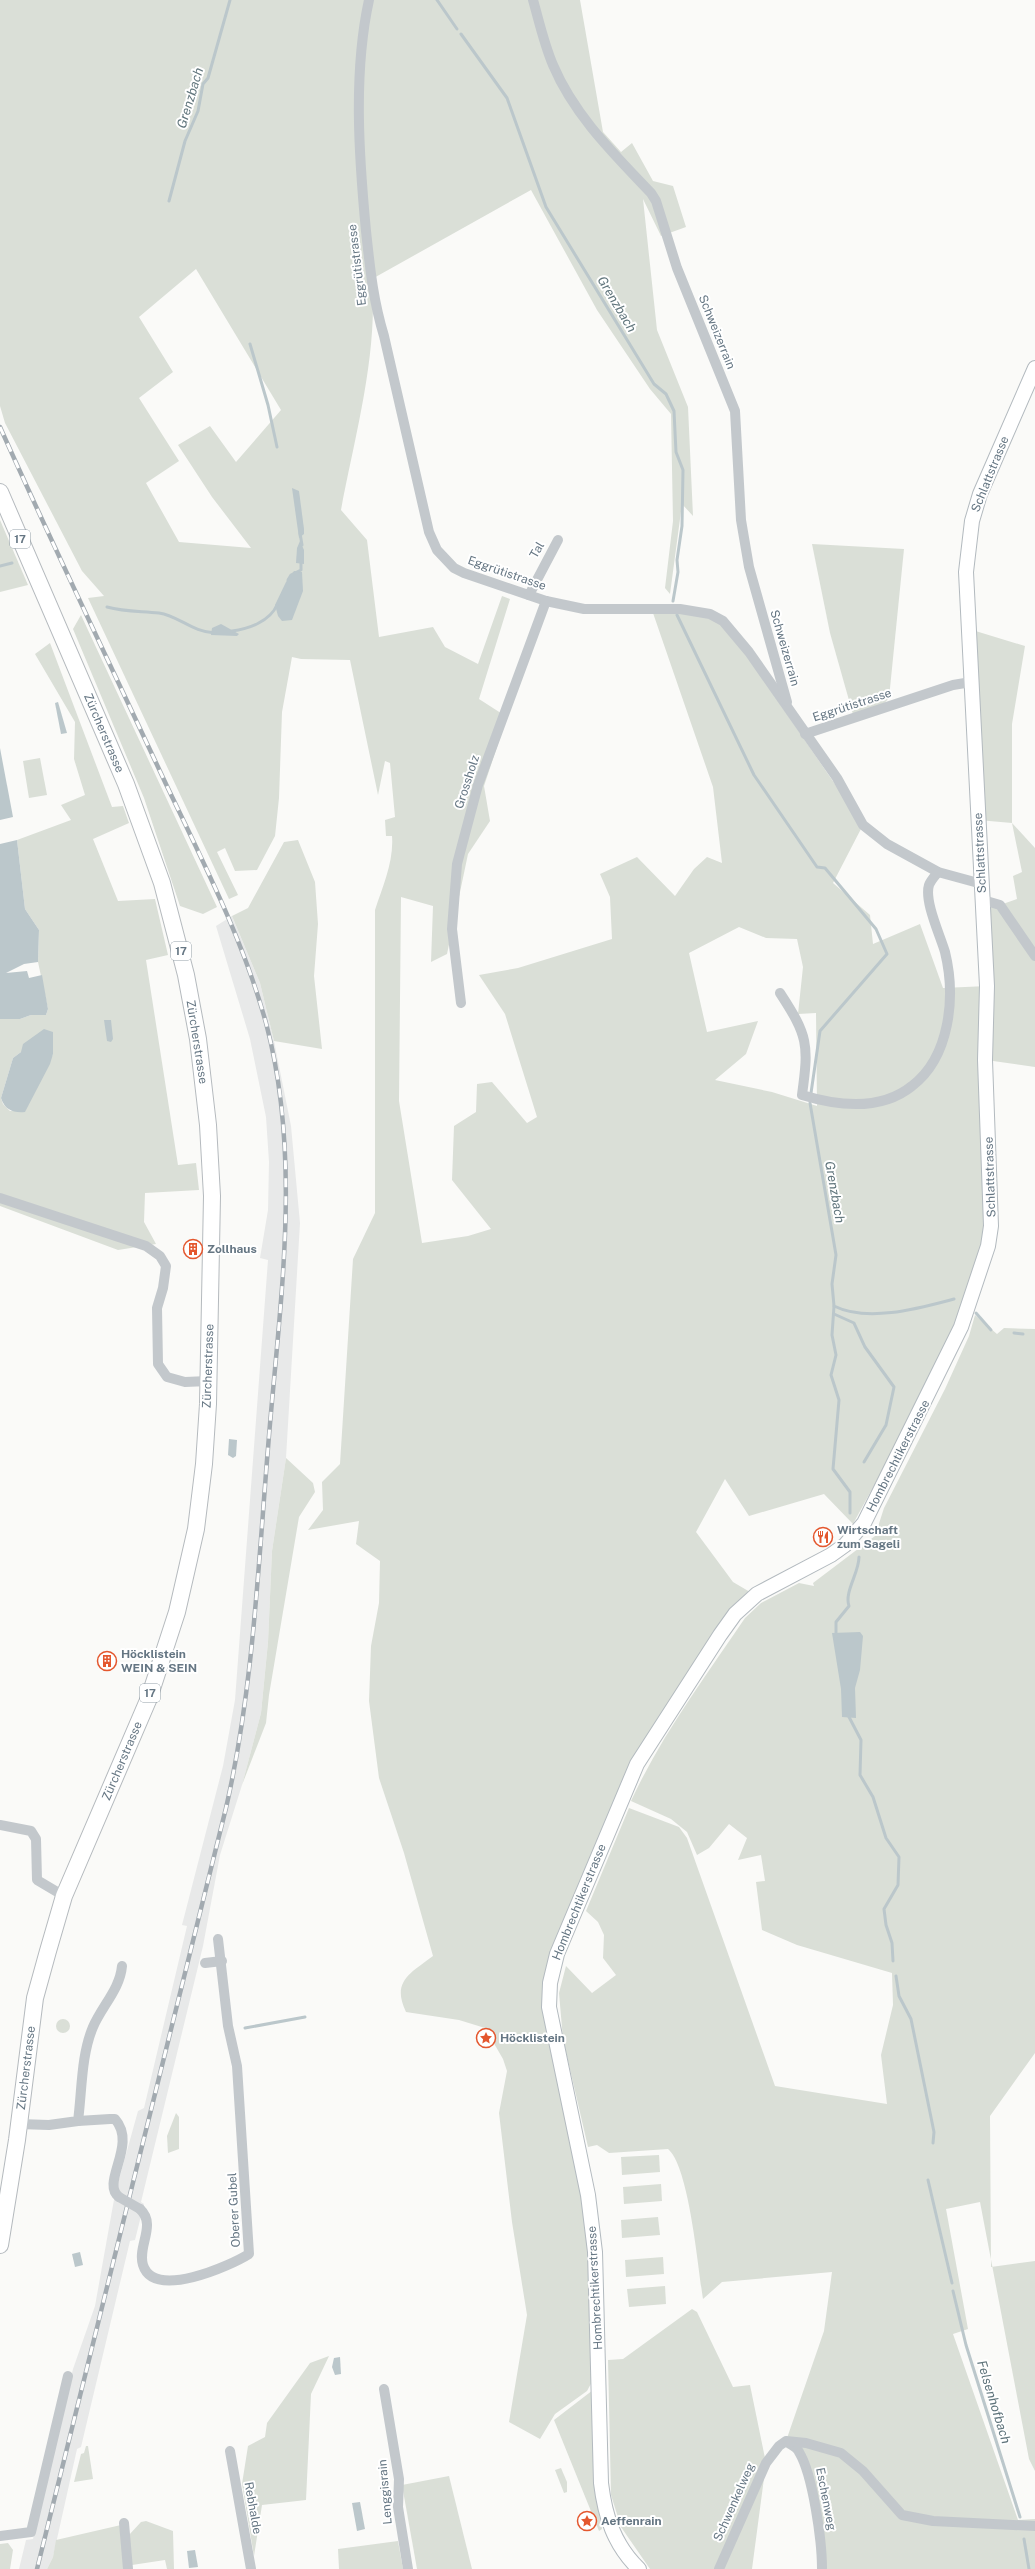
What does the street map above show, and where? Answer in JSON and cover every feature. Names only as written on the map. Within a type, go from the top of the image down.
[{"type":"main road","name":"Zürcherstrasse","points":[[0,492],[143,826],[162,883],[186,975],[198,1038],[208,1125],[212,1196],[208,1381],[204,1464],[196,1530],[177,1612],[149,1698],[64,1896],[35,1998],[19,2124],[0,2245]]},
{"type":"street","name":"Eggrütistrasse","points":[[369,0],[358,100],[362,188],[374,304],[384,336],[429,532],[437,550],[454,568],[464,573],[546,601],[584,609],[680,609],[710,614],[723,621],[750,652],[805,734],[953,685],[971,682]]},
{"type":"street","name":"Schweizerrain","points":[[533,0],[549,56],[565,89],[599,137],[651,193],[656,201],[677,268],[735,411],[741,520],[749,567],[788,710]]},
{"type":"street","name":"Schlattstrasse","points":[[954,1346],[977,1282],[988,1246],[991,1226],[985,1060],[987,986],[966,572],[972,521],[980,494],[1035,368]]},
{"type":"street","name":"Tal","points":[[529,595],[558,540]]},
{"type":"street","name":"Grossholz","points":[[461,1003],[452,929],[457,864],[478,785],[546,601]]},
{"type":"street","points":[[805,734],[837,778],[863,825],[887,844],[938,872],[982,884]]},
{"type":"street","points":[[780,993],[802,1029],[806,1042],[802,1095],[826,1103],[855,1104],[880,1102],[902,1094],[919,1081],[934,1065],[943,1042],[948,1020],[948,989],[945,954],[928,894],[930,884],[938,872]]},
{"type":"street","points":[[983,900],[1000,905],[1035,956]]},
{"type":"street","points":[[0,1198],[146,1246],[160,1256],[166,1266],[163,1288],[157,1308],[158,1364],[167,1377],[185,1382],[208,1381]]},
{"type":"street","name":"Hombrechtikerstrasse","points":[[638,2569],[622,2549],[610,2528],[603,2506],[600,2483],[595,2252],[588,2195],[549,2007],[552,1969],[620,1801],[637,1764],[651,1739],[720,1635],[744,1604],[769,1586],[831,1555],[858,1532],[873,1508],[954,1346]]},
{"type":"street","points":[[0,1825],[31,1831],[36,1839],[36,1880],[64,1896]]},
{"type":"street","name":"Oberer Gubel","points":[[19,2124],[49,2125],[78,2121],[115,2119],[120,2125],[123,2139],[122,2155],[112,2185],[115,2194],[140,2209],[145,2214],[147,2224],[142,2256],[143,2266],[149,2274],[160,2280],[179,2281],[234,2264],[249,2254],[237,2066],[228,2026],[222,1961],[218,1939]]},
{"type":"street","points":[[205,1963],[222,1961]]},
{"type":"street","points":[[78,2121],[91,2034],[121,1978],[122,1966]]},
{"type":"street","points":[[0,2536],[30,2532],[68,2376]]},
{"type":"street","name":"Lenggisrain","points":[[384,2389],[399,2479],[398,2507],[408,2569]]},
{"type":"street","points":[[786,2441],[806,2443],[841,2453],[863,2471],[902,2515],[933,2521],[1035,2526]]},
{"type":"street","name":"Schwenkelweg","points":[[719,2569],[766,2463],[779,2446],[786,2441]]},
{"type":"street","name":"Eschenweg","points":[[786,2441],[798,2450],[805,2463],[820,2534],[822,2569]]},
{"type":"street","name":"Rebhalde","points":[[230,2451],[251,2569]]},
{"type":"street","points":[[124,2523],[128,2569]]},
{"type":"shaded area","points":[[0,0],[580,0],[603,132],[621,152],[632,143],[653,181],[673,186],[686,227],[661,236],[643,199],[657,330],[688,407],[693,516],[682,504],[670,594],[665,588],[673,521],[671,414],[650,389],[597,310],[531,190],[372,279],[372,337],[369,366],[359,424],[341,510],[367,540],[379,637],[433,627],[445,647],[478,664],[502,596],[510,599],[479,699],[507,717],[484,786],[490,821],[468,854],[447,954],[431,962],[433,906],[401,897],[399,1101],[422,1243],[468,1236],[491,1229],[452,1180],[454,1126],[476,1112],[477,1084],[492,1082],[527,1123],[537,1117],[505,1014],[479,975],[518,968],[612,939],[610,897],[600,874],[637,857],[675,896],[694,869],[707,857],[722,863],[713,787],[653,613],[670,609],[723,621],[863,825],[833,883],[870,915],[873,944],[920,924],[943,988],[987,986],[983,900],[1000,905],[1017,899],[1013,876],[1022,872],[1012,823],[1035,848],[1035,1067],[986,1060],[992,1206],[977,1282],[897,1443],[853,1524],[824,1494],[749,1516],[725,1479],[696,1532],[733,1582],[750,1592],[678,1691],[549,1966],[591,2253],[594,2378],[587,2391],[555,2414],[540,2439],[509,2422],[527,2315],[512,2222],[499,2113],[507,2071],[503,2059],[485,2028],[459,2020],[406,2012],[402,2001],[402,1985],[406,1979],[411,1973],[433,1956],[404,1853],[379,1778],[369,1701],[371,1646],[379,1603],[380,1561],[356,1544],[359,1521],[308,1530],[323,1510],[322,1482],[340,1464],[353,1259],[375,1213],[375,910],[390,864],[391,855],[392,836],[386,836],[385,820],[395,817],[390,763],[385,761],[378,795],[350,660],[301,659],[292,657],[282,712],[279,798],[275,836],[257,870],[235,871],[225,848],[217,852],[238,895],[229,899],[88,598],[104,596],[82,571],[5,423],[0,406]],"holes":[[[196,269],[281,410],[236,462],[210,426],[178,445],[212,497],[251,548],[179,542],[146,483],[179,461],[139,398],[173,372],[139,317]],[[739,927],[766,938],[797,939],[803,967],[798,1014],[816,1013],[817,1106],[772,1092],[715,1080],[746,1054],[758,1021],[707,1032],[689,953]]]},
{"type":"shaded area","points":[[292,488],[299,491],[304,534],[299,538]]},
{"type":"shaded area","points":[[0,520],[28,585],[0,592]]},
{"type":"shaded area","points":[[300,541],[304,550],[304,564],[296,563],[297,548]]},
{"type":"shaded area","points":[[812,544],[904,549],[889,698],[879,709],[854,718],[830,633]]},
{"type":"shaded area","points":[[294,571],[302,572],[303,591],[292,620],[282,621],[278,616],[275,605],[286,582]]},
{"type":"shaded area","points":[[81,615],[217,907],[203,914],[180,906],[144,798],[73,629]]},
{"type":"shaded area","points":[[221,624],[239,634],[237,636],[211,635],[212,628]]},
{"type":"shaded area","points":[[969,629],[1025,646],[1012,724],[1012,823],[978,820]]},
{"type":"shaded area","points":[[50,643],[112,807],[123,806],[129,823],[93,839],[118,901],[155,899],[168,955],[146,960],[178,1165],[196,1163],[199,1190],[145,1193],[144,1222],[156,1244],[118,1250],[0,1206],[0,1019],[20,1019],[31,1015],[46,1015],[48,1009],[38,962],[39,930],[25,909],[17,840],[71,820],[61,805],[85,795],[74,759],[75,722],[35,654]],"holes":[[[21,1052],[53,1054],[25,1111],[10,1111],[3,1104],[1,1098],[13,1058]]]},
{"type":"shaded area","points":[[58,702],[67,733],[61,734],[55,703]]},
{"type":"shaded area","points":[[0,748],[13,817],[0,820]]},
{"type":"shaded area","points":[[40,758],[47,795],[29,798],[23,761]]},
{"type":"shaded area","points":[[17,840],[25,909],[39,930],[38,962],[24,964],[6,973],[27,971],[29,978],[42,975],[48,1009],[46,1015],[31,1015],[20,1019],[0,1019],[0,844]]},
{"type":"shaded area","points":[[298,840],[315,882],[318,924],[314,976],[322,1049],[274,1041],[260,983],[232,916],[248,908],[284,842]]},
{"type":"shaded area","points":[[232,916],[260,983],[274,1041],[291,1126],[300,1223],[286,1458],[272,1551],[268,1642],[261,1713],[242,1785],[220,1855],[203,1946],[141,2202],[144,2204],[135,2240],[130,2241],[81,2447],[77,2449],[53,2557],[47,2569],[19,2569],[26,2540],[33,2539],[73,2369],[95,2306],[115,2194],[138,2111],[144,2108],[187,1926],[182,1925],[223,1766],[235,1700],[268,1260],[260,1258],[268,1210],[269,1162],[266,1117],[250,1039],[216,926]]},
{"type":"shaded area","points":[[104,1020],[111,1020],[113,1039],[111,1042],[107,1041]]},
{"type":"shaded area","points":[[44,1029],[53,1032],[53,1054],[50,1064],[25,1112],[10,1110],[1,1098],[13,1058],[21,1052],[23,1044]]},
{"type":"shaded area","points":[[975,1315],[997,1334],[1004,1328],[1035,1329],[1035,2053],[990,2116],[991,2259],[980,2202],[946,2209],[968,2329],[953,2334],[1018,2520],[1035,2519],[1035,2569],[822,2569],[805,2463],[786,2441],[824,2331],[832,2272],[722,2282],[703,2299],[692,2219],[687,2196],[682,2175],[675,2159],[668,2149],[609,2153],[597,2145],[588,2147],[563,2039],[559,1993],[566,1966],[592,1993],[616,1975],[603,1958],[604,1935],[598,1922],[586,1911],[629,1808],[679,1827],[687,1838],[775,2086],[887,2104],[881,2055],[893,2005],[892,1973],[797,1945],[762,1930],[756,1882],[765,1881],[761,1855],[738,1860],[747,1838],[729,1824],[709,1848],[697,1855],[687,1832],[671,1819],[631,1801],[670,1730],[745,1618],[761,1603],[799,1583],[814,1586],[813,1583],[875,1536],[884,1508],[945,1389],[969,1336]]},
{"type":"shaded area","points":[[229,1439],[237,1440],[236,1456],[233,1458],[228,1455]]},
{"type":"shaded area","points":[[286,1458],[313,1483],[315,1492],[299,1517],[269,1695],[266,1723],[242,1785],[261,1713],[268,1642],[272,1551]]},
{"type":"shaded area","points":[[860,1632],[863,1636],[860,1670],[855,1688],[856,1718],[842,1717],[841,1689],[832,1633]]},
{"type":"shaded area","points":[[63,2019],[68,2021],[70,2026],[68,2031],[63,2033],[58,2031],[56,2026],[58,2021]]},
{"type":"shaded area","points":[[176,2113],[179,2117],[179,2149],[168,2153],[167,2136]]},
{"type":"shaded area","points":[[659,2155],[660,2172],[622,2175],[621,2157]]},
{"type":"shaded area","points":[[661,2184],[662,2201],[624,2204],[623,2187]]},
{"type":"shaded area","points":[[658,2217],[660,2235],[622,2238],[621,2220]]},
{"type":"shaded area","points":[[80,2252],[83,2265],[75,2267],[72,2254]]},
{"type":"shaded area","points":[[663,2257],[664,2274],[626,2277],[625,2260]]},
{"type":"shaded area","points":[[1035,2261],[1035,2471],[1029,2459],[992,2267]]},
{"type":"shaded area","points":[[665,2286],[666,2304],[629,2307],[627,2289]]},
{"type":"shaded area","points":[[692,2309],[697,2312],[733,2387],[750,2385],[766,2463],[752,2569],[650,2569],[621,2527],[611,2495],[608,2360],[623,2359]]},
{"type":"shaded area","points":[[329,2356],[311,2394],[306,2500],[262,2505],[254,2556],[242,2484],[248,2446],[265,2437],[267,2423],[310,2363]]},
{"type":"shaded area","points":[[340,2357],[341,2374],[335,2375],[332,2367],[334,2358]]},
{"type":"shaded area","points":[[593,2390],[595,2493],[602,2529],[599,2531],[554,2420]]},
{"type":"shaded area","points":[[86,2446],[88,2446],[93,2479],[74,2482],[81,2454],[84,2453]]},
{"type":"shaded area","points":[[561,2468],[567,2482],[567,2492],[564,2493],[555,2470]]},
{"type":"shaded area","points":[[449,2476],[472,2569],[417,2569],[402,2485]]},
{"type":"shaded area","points":[[360,2502],[365,2529],[357,2531],[352,2503]]},
{"type":"shaded area","points":[[146,2521],[173,2531],[174,2569],[167,2569],[165,2560],[132,2565],[129,2535],[141,2522]]},
{"type":"shaded area","points":[[121,2525],[125,2569],[47,2569],[53,2557],[56,2540]]},
{"type":"shaded area","points":[[398,2541],[403,2569],[339,2569],[338,2549]]},
{"type":"shaded area","points":[[8,2543],[13,2550],[10,2569],[0,2569],[0,2544]]},
{"type":"shaded area","points":[[195,2550],[198,2567],[189,2568],[187,2551]]},
{"type":"waterway","name":"Grenzbach","points":[[169,201],[185,141],[198,111],[203,84],[208,78],[230,0]]},
{"type":"waterway","name":"Grenzbach","points":[[437,0],[457,29]]},
{"type":"waterway","name":"Grenzbach","points":[[461,34],[507,98],[546,207],[654,384],[666,394],[674,411],[676,452],[683,470],[682,526],[677,560],[678,572],[673,601]]},
{"type":"waterway","name":"Grenzbach","points":[[250,344],[268,405],[277,447]]},
{"type":"waterway","name":"Grenzbach","points":[[300,533],[302,545]]},
{"type":"waterway","name":"Grenzbach","points":[[288,580],[291,575],[301,570],[301,560]]},
{"type":"waterway","name":"Grenzbach","points":[[0,566],[12,563]]},
{"type":"waterway","name":"Grenzbach","points":[[232,631],[252,626],[264,620],[274,611],[277,605]]},
{"type":"waterway","name":"Grenzbach","points":[[107,607],[120,610],[159,613],[173,617],[199,630],[215,633]]},
{"type":"waterway","points":[[677,615],[754,775],[817,867],[825,868],[876,929],[887,954],[820,1031],[811,1093]]},
{"type":"waterway","name":"Grenzbach","points":[[810,1103],[836,1255],[832,1284],[834,1306],[848,1311],[878,1314],[910,1310],[954,1299]]},
{"type":"waterway","points":[[834,1306],[832,1335],[836,1355],[831,1375],[839,1400],[833,1469],[850,1492],[850,1513]]},
{"type":"waterway","points":[[976,1313],[991,1330]]},
{"type":"waterway","points":[[834,1314],[854,1323],[865,1347],[894,1387],[886,1425],[864,1462]]},
{"type":"waterway","points":[[1014,1333],[1023,1334]]},
{"type":"waterway","name":"Felsenhofbach","points":[[836,1637],[836,1622],[849,1606],[848,1595],[857,1569],[859,1557]]},
{"type":"waterway","name":"Felsenhofbach","points":[[848,1715],[861,1740],[860,1775],[873,1797],[886,1838],[899,1857],[898,1885],[884,1909],[886,1925],[892,1943],[893,1961]]},
{"type":"waterway","points":[[896,1976],[899,1996],[911,2019],[934,2132],[933,2143]]},
{"type":"waterway","points":[[245,2028],[305,2017]]},
{"type":"waterway","points":[[928,2180],[952,2283]]},
{"type":"waterway","name":"Felsenhofbach","points":[[953,2291],[966,2345],[1020,2517]]},
{"type":"waterway","points":[[1024,2539],[1029,2569]]},
{"type":"railway","points":[[0,427],[61,561],[221,900],[246,961],[266,1023],[277,1075],[283,1128],[286,1181],[282,1288],[257,1584],[249,1674],[235,1764],[226,1808],[37,2569]]},
{"type":"place","name":"Zollhaus","points":[[193,1249]]},
{"type":"place","name":"Wirtschaft zum Sageli","points":[[823,1537]]},
{"type":"place","name":"Höcklistein WEIN & SEIN","points":[[107,1661]]},
{"type":"place","name":"Höcklistein","points":[[486,2038]]},
{"type":"place","name":"Aeffenrain","points":[[587,2521]]}]
